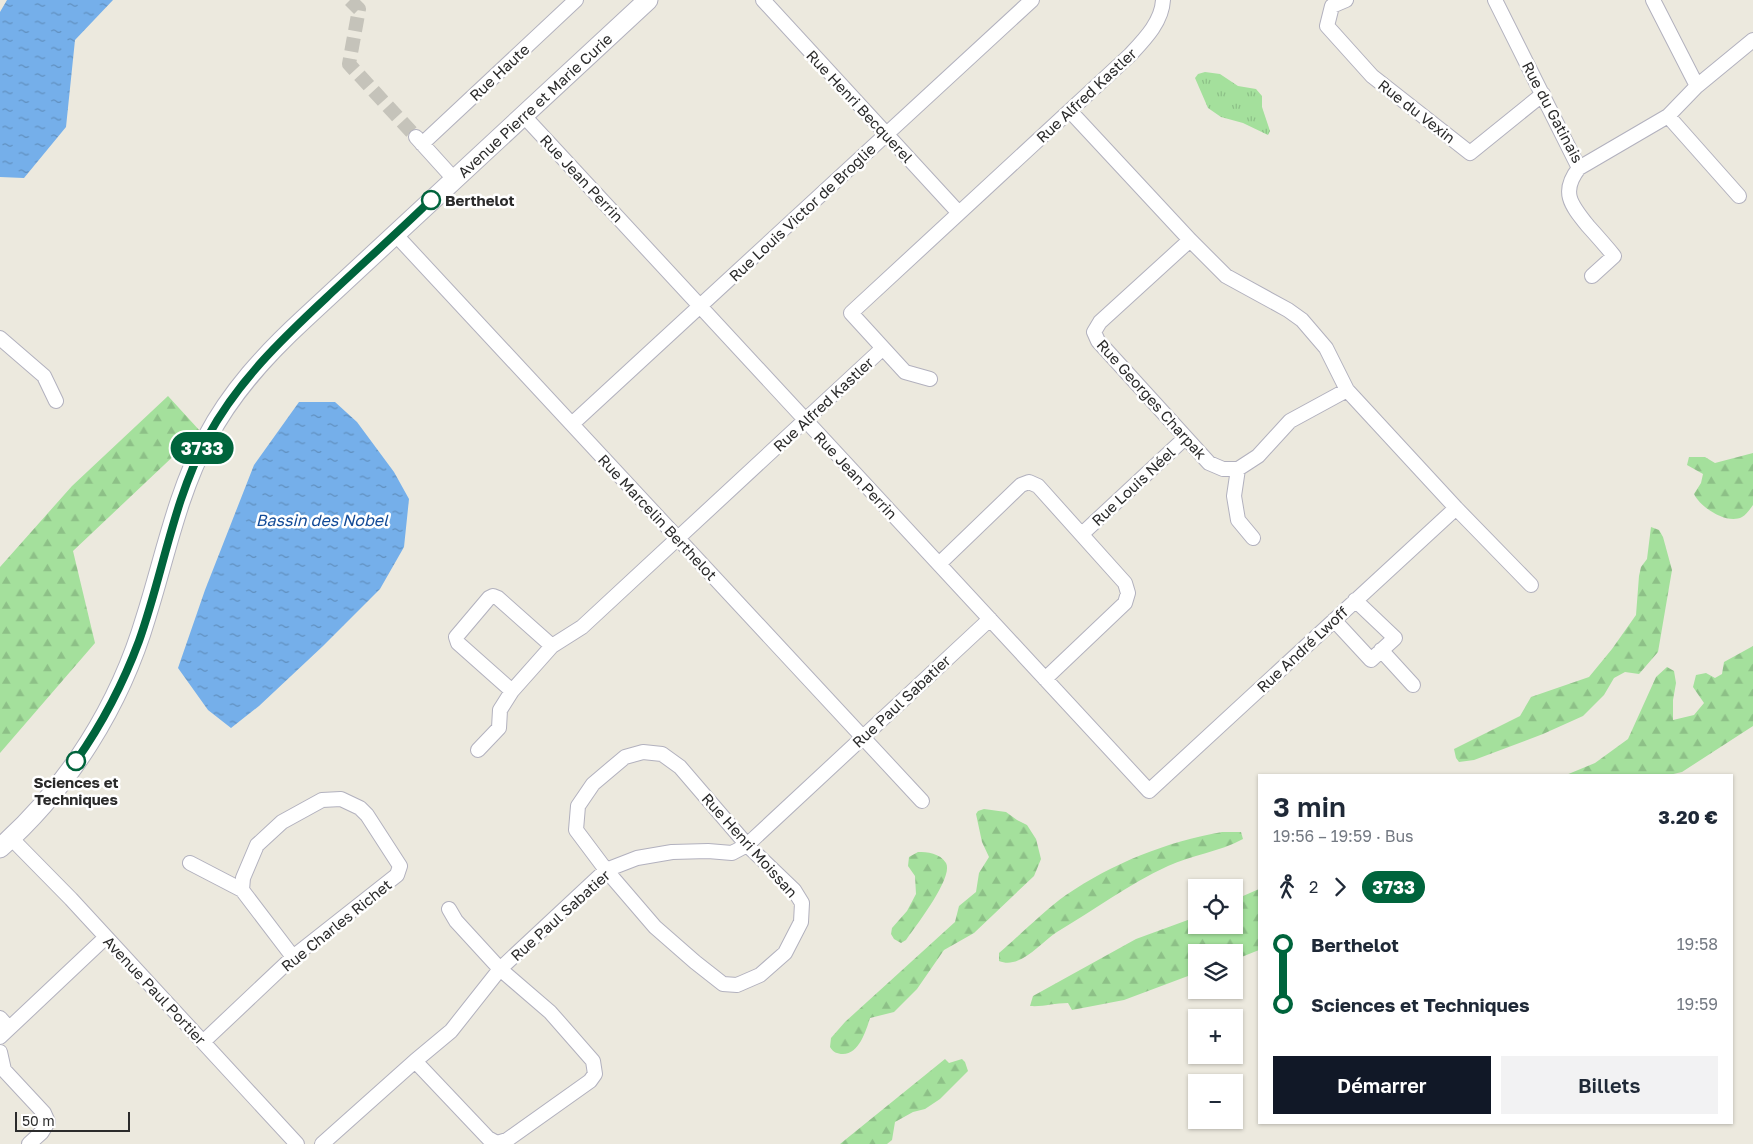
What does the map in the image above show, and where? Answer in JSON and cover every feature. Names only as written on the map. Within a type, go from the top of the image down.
[{"type":"street","name":"Rue Haute","points":[[454,179],[419,141],[576,0]]},
{"type":"street","name":"Avenue Pierre et Marie Curie","points":[[6,842],[45,802],[72,767],[88,745],[117,692],[139,640],[184,488],[206,439],[246,378],[275,346],[648,0]]},
{"type":"street","name":"Rue Henri Becquerel","points":[[762,0],[958,212]]},
{"type":"street","name":"Rue Louis Victor de Broglie","points":[[572,424],[1032,0]]},
{"type":"street","name":"Rue Alfred Kastler","points":[[478,750],[499,728],[500,710],[512,691],[552,646],[582,628],[883,348],[851,313],[958,212],[1130,55],[1150,32],[1162,8],[1163,0]]},
{"type":"street","name":"Rue du Vexin","points":[[1346,0],[1332,6],[1327,26],[1372,76],[1470,152],[1543,94]]},
{"type":"street","name":"Rue du Gatinais","points":[[1495,0],[1579,168],[1668,116],[1697,86],[1753,40]]},
{"type":"street","points":[[1653,0],[1697,86]]},
{"type":"street","points":[[1070,111],[1226,276],[1288,310],[1302,320],[1326,348],[1348,390],[1456,508],[1531,585]]},
{"type":"street","name":"Rue Jean Perrin","points":[[523,115],[1149,791]]},
{"type":"street","points":[[1668,116],[1739,196]]},
{"type":"street","points":[[1579,168],[1571,179],[1568,194],[1572,207],[1614,256],[1592,276]]},
{"type":"street","name":"Rue Marcelin Berthelot","points":[[395,234],[922,801]]},
{"type":"street","name":"Rue Georges Charpak","points":[[1190,240],[1100,322],[1094,332],[1098,341],[1185,438],[1210,463],[1223,469],[1238,469]]},
{"type":"street","points":[[0,338],[44,376],[56,401]]},
{"type":"street","points":[[883,348],[905,372],[930,379]]},
{"type":"street","points":[[1253,538],[1238,520],[1234,496],[1238,469],[1258,456],[1290,421],[1348,390]]},
{"type":"street","name":"Rue Louis Néel","points":[[1082,534],[1185,438]]},
{"type":"street","points":[[939,564],[1021,485],[1029,482],[1038,486],[1125,583],[1128,593],[1124,603],[1045,679]]},
{"type":"street","name":"Rue André Lwoff","points":[[1149,791],[1456,508]]},
{"type":"street","points":[[512,691],[458,643],[456,637],[489,598],[493,596],[498,598],[552,646]]},
{"type":"street","points":[[1334,620],[1371,660],[1395,638],[1355,600]]},
{"type":"street","name":"Rue Paul Sabatier","points":[[322,1144],[415,1060],[451,1031],[500,969],[606,870],[637,858],[672,852],[708,851],[732,853],[747,845],[990,619]]},
{"type":"street","points":[[1381,650],[1413,685]]},
{"type":"street","name":"Rue Henri Moissan","points":[[642,752],[662,754],[680,766],[747,845],[794,890],[802,903],[801,922],[785,954],[760,975],[737,985],[722,984],[655,927],[606,870],[576,830],[578,806],[594,784],[626,757],[642,752]]},
{"type":"street","name":"Rue Charles Richet","points":[[203,1042],[293,957],[397,875],[400,866],[367,815],[360,808],[341,799],[322,800],[282,822],[257,845],[243,878],[245,895]]},
{"type":"street","name":"Avenue Paul Portier","points":[[6,842],[106,937],[297,1144]]},
{"type":"street","points":[[190,863],[245,895],[293,957]]},
{"type":"street","points":[[415,1060],[488,1138],[497,1142],[507,1140],[590,1081],[595,1074],[593,1061],[550,1012],[500,969],[456,921],[449,909]]},
{"type":"street","points":[[3,1028],[106,937]]},
{"type":"street","points":[[0,1052],[4,1070],[44,1113],[48,1122],[42,1132],[29,1144]]},
{"type":"green space","points":[[1205,72],[1220,74],[1238,86],[1256,89],[1262,96],[1262,107],[1270,131],[1268,135],[1243,123],[1221,117],[1208,108],[1195,78],[1198,74]]},
{"type":"green space","points":[[168,396],[200,431],[73,551],[95,643],[0,753],[0,567],[72,486]]},
{"type":"green space","points":[[1753,453],[1753,505],[1748,512],[1736,519],[1729,519],[1708,509],[1697,499],[1694,494],[1701,483],[1703,474],[1687,465],[1689,457],[1705,457],[1715,463]]},
{"type":"green space","points":[[1651,527],[1659,530],[1663,537],[1672,570],[1658,652],[1639,674],[1625,672],[1614,678],[1604,695],[1583,716],[1543,734],[1474,760],[1459,762],[1454,749],[1520,716],[1531,697],[1589,677],[1612,649],[1636,615],[1639,576],[1641,567],[1647,559]]},
{"type":"green space","points":[[1753,646],[1753,726],[1682,772],[1673,774],[1568,774],[1595,763],[1628,739],[1656,677],[1667,667],[1674,671],[1676,683],[1673,700],[1673,720],[1694,715],[1704,703],[1693,687],[1696,675],[1706,673],[1715,678],[1722,674],[1724,662]]},
{"type":"green space","points":[[984,809],[1006,812],[1027,825],[1036,839],[1041,859],[1034,876],[974,933],[944,950],[917,989],[894,1012],[870,1018],[858,1046],[849,1053],[839,1054],[835,1052],[830,1047],[831,1038],[845,1022],[955,922],[959,906],[976,892],[979,873],[989,857],[982,842],[976,814]]},
{"type":"green space","points":[[1222,832],[1241,832],[1243,839],[1225,847],[1177,862],[1154,873],[1057,932],[1022,959],[1007,963],[999,961],[999,953],[1058,901],[1102,873],[1160,848]]},
{"type":"green space","points":[[918,852],[937,855],[946,863],[947,870],[939,890],[925,914],[906,940],[901,943],[894,939],[891,934],[892,928],[907,911],[916,894],[915,876],[908,866],[909,857]]},
{"type":"green space","points":[[1258,889],[1258,950],[1243,956],[1243,944],[1188,944],[1188,976],[1124,1000],[1072,1010],[1068,1003],[1030,1006],[1033,996],[1136,939],[1188,920],[1188,934],[1243,934],[1243,896]]},
{"type":"green space","points":[[945,1059],[949,1063],[962,1059],[968,1071],[940,1099],[925,1109],[913,1112],[895,1122],[892,1140],[887,1144],[840,1144]]},
{"type":"water","points":[[7,0],[113,0],[75,40],[66,127],[24,178],[0,177],[0,12]]},
{"type":"water","name":"Bassin des Nobel","points":[[299,402],[335,402],[357,422],[394,472],[409,499],[404,547],[380,589],[259,706],[231,728],[208,710],[178,668],[205,590],[254,465]]},
{"type":"tunnel","points":[[350,0],[359,9],[349,64],[416,137]]},
{"type":"bus line","name":"3733","points":[[76,761],[88,745],[109,709],[130,663],[139,640],[184,488],[206,439],[226,406],[246,378],[275,346],[431,200]]},
{"type":"place","name":"Berthelot","points":[[431,200]]},
{"type":"place","name":"Sciences et Techniques","points":[[76,761]]}]
